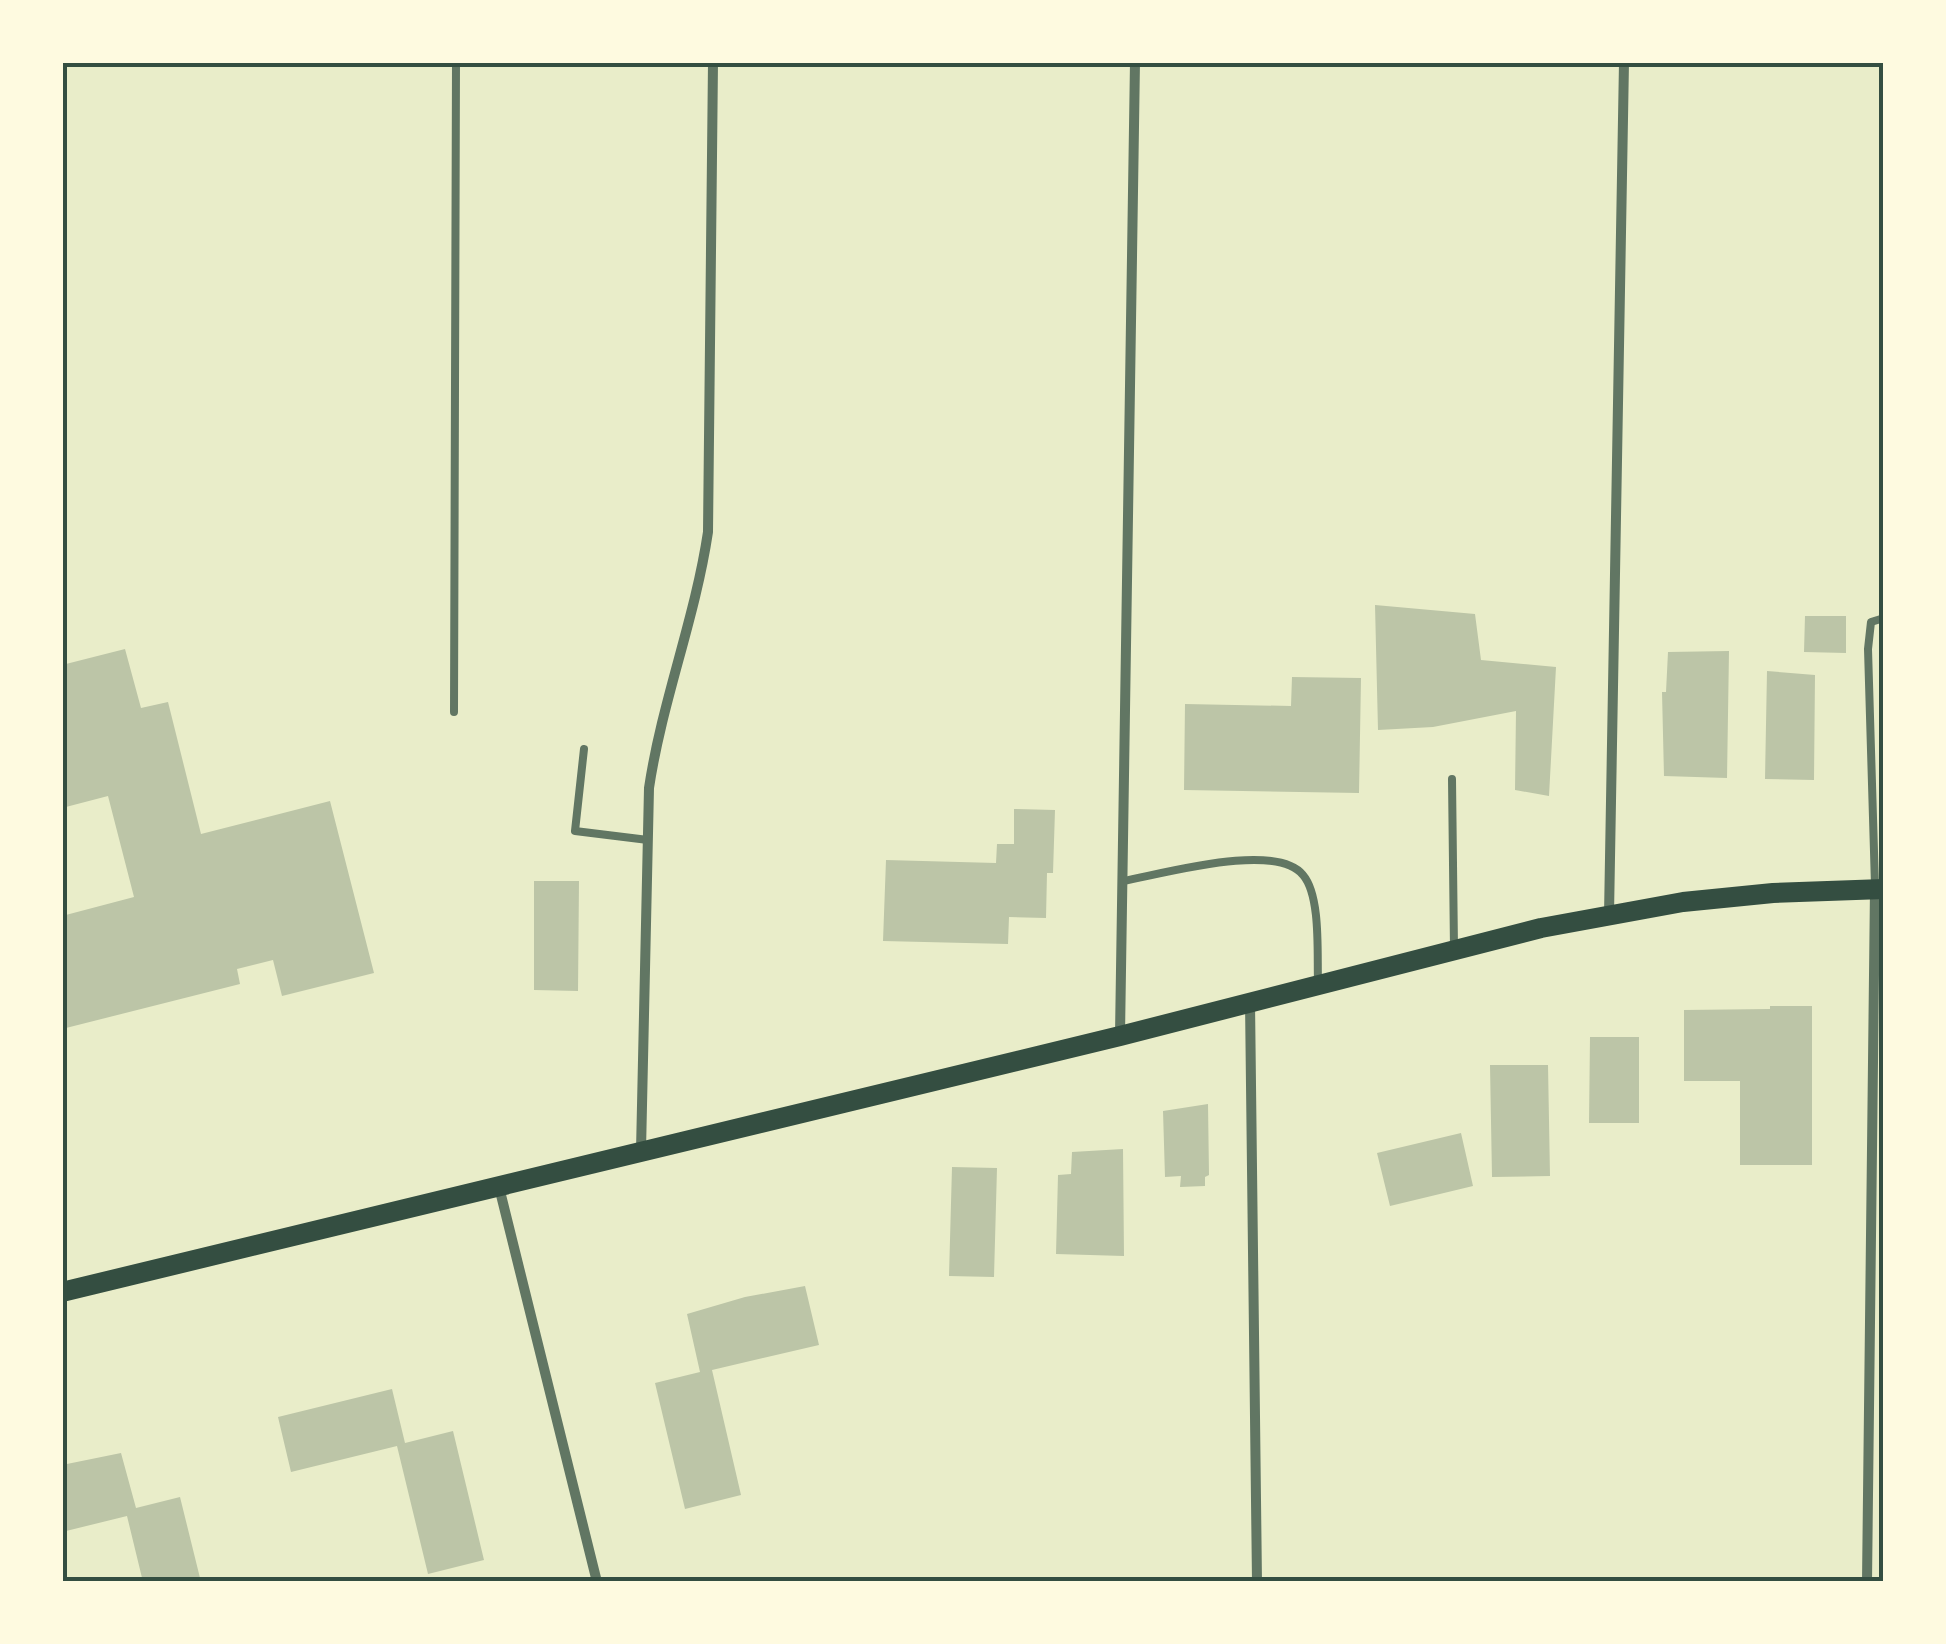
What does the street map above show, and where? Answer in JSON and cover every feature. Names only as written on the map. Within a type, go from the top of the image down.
[{"type":"main road","points":[[62,1292],[1609,914],[1773,893],[1879,890]]},
{"type":"street","points":[[641,1152],[649,788],[655,744],[702,570],[708,532],[713,62]]},
{"type":"street","points":[[1120,1036],[1135,62]]},
{"type":"street","points":[[1609,914],[1624,62]]},
{"type":"street","points":[[1868,1582],[1879,890]]},
{"type":"street","points":[[1250,1001],[1257,1582]]},
{"type":"street","points":[[500,1187],[596,1582]]},
{"type":"lane","points":[[454,712],[456,62]]},
{"type":"lane","points":[[1879,890],[1868,649],[1871,622],[1884,618]]},
{"type":"lane","points":[[584,749],[575,831],[648,840]]},
{"type":"lane","points":[[1452,778],[1454,951]]},
{"type":"lane","points":[[1123,881],[1236,860],[1272,859],[1302,872],[1314,908],[1318,984]]},
{"type":"building","points":[[1375,605],[1475,614],[1481,660],[1556,667],[1549,796],[1515,790],[1516,711],[1433,727],[1378,730]]},
{"type":"building","points":[[1805,616],[1846,616],[1846,653],[1804,652]]},
{"type":"building","points":[[125,649],[141,708],[168,702],[201,834],[330,801],[374,973],[282,996],[273,960],[237,969],[240,984],[62,1029],[62,916],[134,897],[108,796],[62,808],[62,665]]},
{"type":"building","points":[[1729,651],[1727,778],[1664,776],[1662,692],[1666,692],[1668,652]]},
{"type":"building","points":[[1767,671],[1815,675],[1814,780],[1765,779]]},
{"type":"building","points":[[1292,677],[1361,678],[1359,793],[1184,790],[1185,704],[1291,706]]},
{"type":"building","points":[[1014,809],[1055,810],[1053,873],[1047,873],[1046,918],[1009,917],[1008,944],[883,941],[886,860],[996,863],[997,844],[1014,844]]},
{"type":"building","points":[[534,881],[579,881],[578,991],[534,990]]},
{"type":"building","points":[[1812,1006],[1812,1165],[1740,1165],[1740,1081],[1684,1081],[1684,1010]]},
{"type":"building","points":[[1590,1037],[1639,1037],[1639,1123],[1589,1123]]},
{"type":"building","points":[[1490,1065],[1548,1065],[1550,1176],[1492,1177]]},
{"type":"building","points":[[1208,1104],[1209,1175],[1205,1177],[1205,1186],[1180,1187],[1181,1176],[1165,1177],[1163,1111]]},
{"type":"building","points":[[1461,1133],[1473,1186],[1390,1206],[1377,1153]]},
{"type":"building","points":[[1123,1149],[1124,1256],[1056,1254],[1058,1175],[1071,1174],[1072,1152]]},
{"type":"building","points":[[952,1167],[997,1168],[994,1277],[949,1276]]},
{"type":"building","points":[[805,1286],[819,1345],[712,1370],[741,1495],[685,1509],[655,1383],[700,1372],[687,1314],[745,1297]]},
{"type":"building","points":[[392,1389],[405,1443],[453,1431],[484,1560],[428,1574],[397,1446],[291,1472],[278,1417]]},
{"type":"building","points":[[121,1453],[136,1508],[180,1497],[201,1582],[143,1582],[127,1516],[62,1532],[62,1465]]}]
